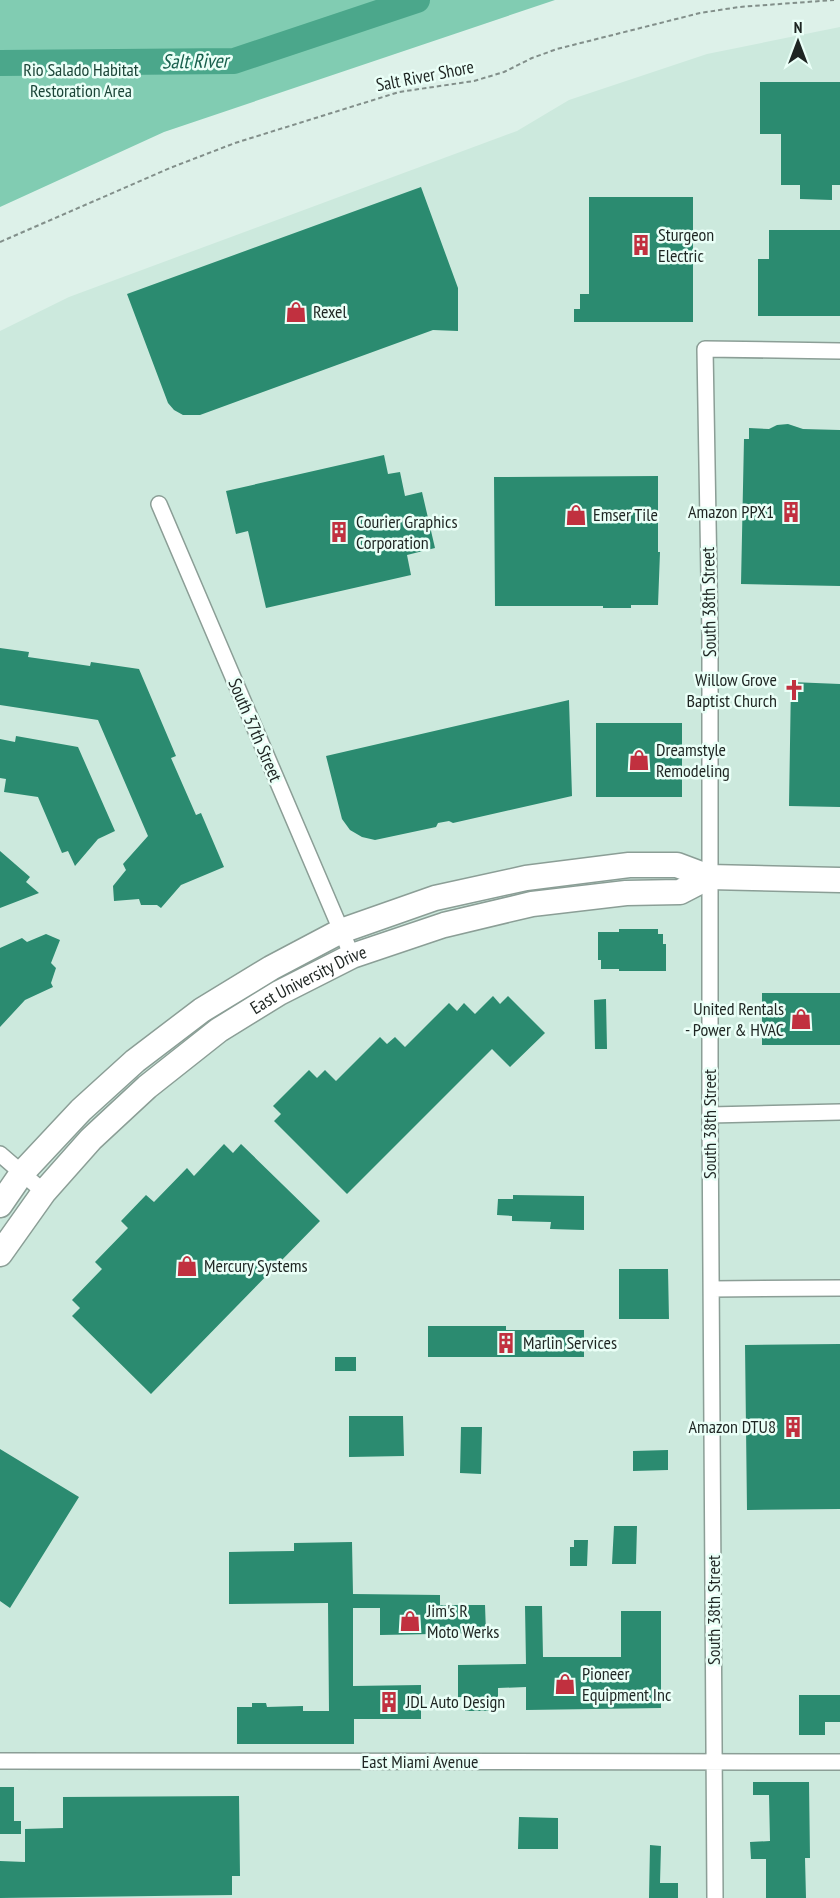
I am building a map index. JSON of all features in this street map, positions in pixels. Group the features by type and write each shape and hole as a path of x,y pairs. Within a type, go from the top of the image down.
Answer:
{"main road":[{"name":"East University Drive","path":"0,1205 22,1173 81,1110 135,1061 202,1010 271,968 341,931 435,898 526,878 629,865 677,865 709,877 840,880"},
{"name":"East University Drive","path":"0,1254 44,1192 91,1139 147,1087 219,1030 279,993 352,956 444,925 532,904 626,893 680,892 709,877"}],"street":[{"name":"South 38th Street","path":"715,1898 709,877 710,636 705,349 840,351"},
{"name":"South 37th Street","path":"159,504 352,956"},
{"path":"710,1115 840,1112"},
{"path":"0,1154 44,1192"},
{"path":"712,1289 840,1288"},
{"name":"East Miami Avenue","path":"0,1761 840,1762"}],"path":[{"name":"Salt River Shore","path":"0,242 170,168 236,143 399,92 474,81 504,72 556,49 700,13 739,7 834,0"}],"shaded area":[{"path":"840,27 840,1898 0,1898 0,331 69,297 517,131 569,100 707,54"}],"green space":[{"name":"Rio Salado Habitat Restoration Area","path":"0,0 555,0 164,132 0,207"}],"building":[{"path":"760,82 840,82 840,185 832,185 832,200 800,199 800,185 781,185 781,134 760,134"},
{"name":"Rexel","path":"421,187 458,288 458,331 433,330 200,415 183,415 174,410 168,403 127,294"},
{"name":"Sturgeon Electric","path":"589,197 693,197 693,322 574,322 574,309 580,309 580,294 589,294"},
{"path":"769,230 840,230 840,316 758,316 758,259 769,259"},
{"name":"Amazon PPX1","path":"788,424 803,429 840,430 840,586 741,584 744,439 749,439 749,428 769,429 777,425"},
{"name":"Courier Graphics Corporation","path":"384,455 388,474 400,472 405,496 422,492 435,548 407,555 411,575 266,608 248,531 236,534 226,491"},
{"name":"Emser Tile","path":"658,476 658,552 660,552 658,605 631,605 631,608 495,606 494,477"},
{"path":"0,648 29,652 28,657 90,666 91,662 139,669 176,756 171,758 196,815 201,813 224,867 181,885 161,908 157,905 141,905 139,899 114,901 113,886 126,870 123,864 148,836 98,720 0,705"},
{"path":"791,682 840,684 840,807 789,806"},
{"path":"569,700 572,796 453,823 449,821 438,823 436,827 375,840 362,837 350,830 342,819 326,756"},
{"name":"Dreamstyle Remodeling","path":"596,723 682,723 682,797 596,797"},
{"path":"16,736 78,747 115,831 98,839 75,866 68,851 62,853 38,797 4,792 6,779 0,778 0,739 15,742"},
{"path":"0,851 30,877 26,882 39,893 0,908"},
{"path":"619,929 658,929 658,934 663,934 663,944 666,944 666,971 601,969 601,960 598,960 598,932 619,932"},
{"path":"46,934 60,940 51,963 56,968 51,983 53,987 25,1000 0,1027 0,948 22,938 27,942"},
{"name":"United Rentals - Power & HVAC","path":"762,993 840,993 840,1045 762,1045"},
{"path":"493,996 500,1004 508,996 545,1033 510,1067 492,1049 347,1194 274,1121 281,1114 273,1106 309,1070 317,1078 325,1070 336,1081 380,1037 387,1044 395,1037 405,1047 449,1003 457,1011 464,1003 475,1014"},
{"path":"606,999 607,1049 595,1049 594,1000"},
{"name":"Mercury Systems","path":"224,1144 233,1153 241,1144 320,1221 151,1394 72,1316 80,1308 72,1300 102,1269 95,1262 128,1228 121,1221 146,1195 154,1202 187,1168 194,1176"},
{"path":"513,1195 584,1196 584,1230 550,1229 551,1222 512,1221 512,1216 497,1215 498,1199 513,1199"},
{"path":"619,1269 668,1269 669,1319 619,1319"},
{"name":"Marlin Services","path":"428,1326 506,1326 506,1330 584,1330 584,1357 428,1357"},
{"name":"Amazon DTU8","path":"840,1344 840,1509 747,1510 745,1345"},
{"path":"335,1357 356,1357 356,1371 335,1371"},
{"path":"349,1416 403,1416 404,1456 349,1457"},
{"path":"461,1427 482,1427 481,1474 460,1473"},
{"path":"0,1449 79,1497 10,1608 0,1601"},
{"path":"668,1450 668,1470 633,1471 633,1451"},
{"path":"614,1526 637,1526 636,1564 612,1564"},
{"path":"574,1540 588,1540 587,1566 570,1566 570,1547 574,1547"},
{"path":"352,1542 353,1594 440,1595 440,1605 485,1605 486,1633 380,1635 380,1608 353,1608 353,1686 421,1685 421,1719 354,1719 354,1744 237,1744 237,1707 252,1707 252,1703 266,1703 267,1707 303,1706 303,1711 329,1711 328,1603 229,1604 229,1552 294,1551 294,1543"},
{"path":"525,1606 542,1606 543,1657 621,1657 621,1611 661,1611 661,1708 526,1710 526,1687 498,1688 498,1711 465,1711 465,1697 458,1697 458,1665 526,1664"},
{"path":"799,1695 840,1695 840,1722 825,1722 825,1735 799,1735"},
{"path":"753,1782 809,1782 810,1858 805,1858 806,1898 766,1898 766,1859 751,1859 750,1842 770,1841 769,1795 753,1795"},
{"path":"0,1787 14,1787 14,1821 21,1821 21,1834 0,1834"},
{"path":"239,1796 240,1876 232,1876 232,1895 0,1898 0,1861 25,1862 25,1829 63,1828 63,1797"},
{"path":"519,1817 558,1818 558,1849 518,1849"},
{"path":"650,1845 661,1846 660,1883 678,1883 678,1898 649,1898"}],"waterway":[{"name":"Salt River","path":"0,63 234,61 417,0"}],"place":[{"name":"Sturgeon Electric","path":"641,245"},
{"name":"Rexel","path":"296,312"},
{"name":"Amazon PPX1","path":"791,512"},
{"name":"Emser Tile","path":"576,515"},
{"name":"Courier Graphics Corporation","path":"339,532"},
{"name":"Willow Grove Baptist Church","path":"794,690"},
{"name":"Dreamstyle Remodeling","path":"639,760"},
{"name":"United Rentals - Power & HVAC","path":"801,1019"},
{"name":"Mercury Systems","path":"187,1266"},
{"name":"Marlin Services","path":"506,1343"},
{"name":"Amazon DTU8","path":"793,1427"},
{"name":"Jim's R Moto Werks","path":"410,1621"},
{"name":"Pioneer Equipment Inc","path":"565,1684"},
{"name":"JDL Auto Design","path":"389,1702"}]}
